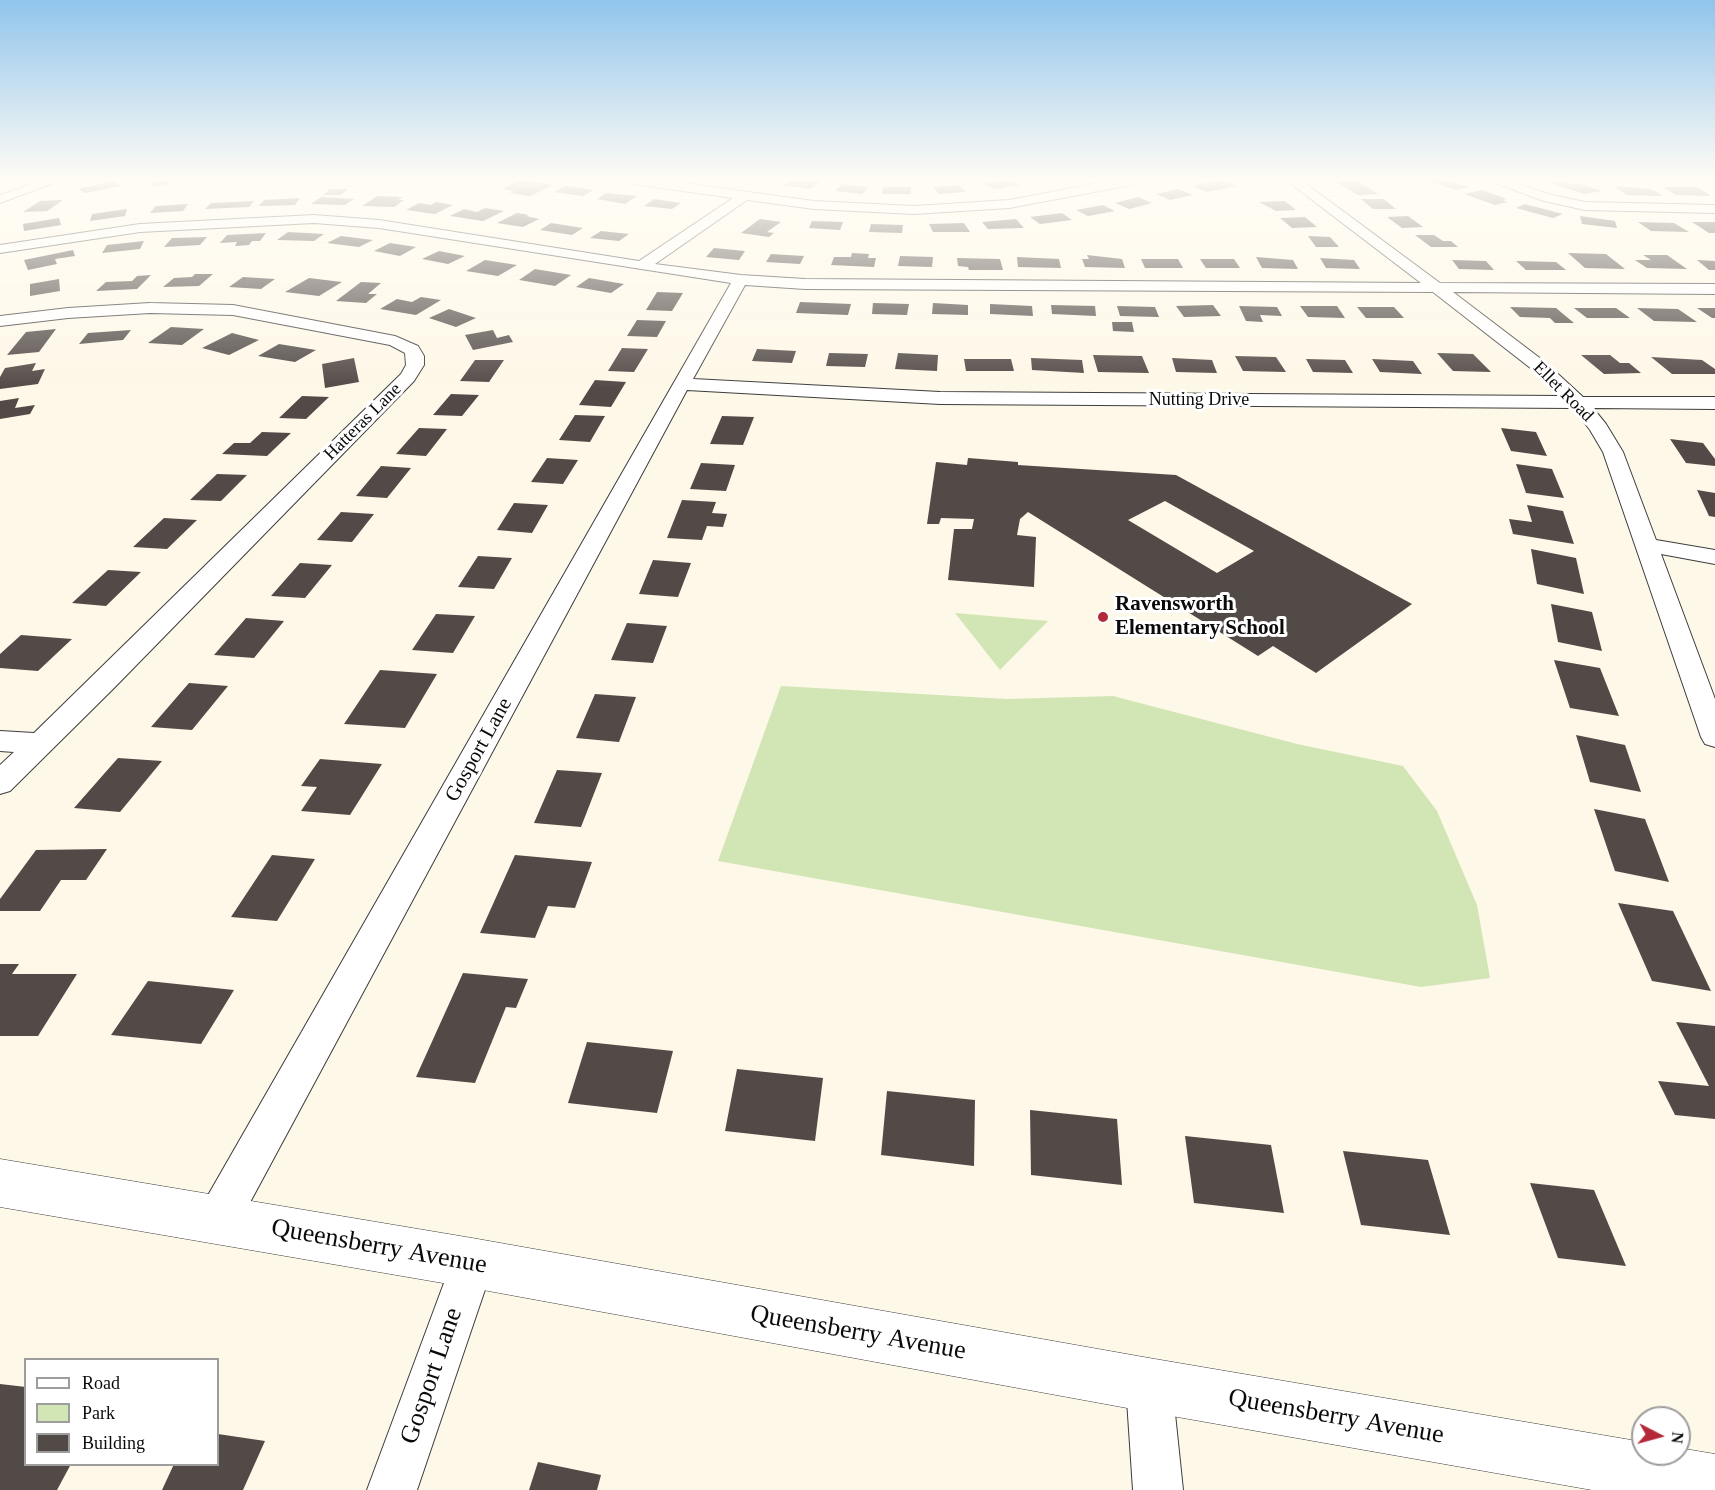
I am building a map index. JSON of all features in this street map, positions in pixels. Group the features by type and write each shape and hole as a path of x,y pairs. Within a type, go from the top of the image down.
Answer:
{"street":[{"path":"539,250 741,280 858,286 1715,289"},
{"path":"642,266 666,250"},
{"name":"Ellet Road","path":"1387,250 1539,366 1577,401 1613,452 1715,737"},
{"name":"Gosport Lane","path":"218,1219 683,384 728,299 741,280"},
{"name":"Hatteras Lane","path":"0,321 60,313 150,308 232,310 395,341 412,350 415,356 415,365 408,377 105,682 0,783"},
{"name":"Nutting Drive","path":"683,384 940,398 1715,402"},
{"path":"1648,545 1715,556"},
{"path":"0,741 38,744"},
{"name":"Queensberry Avenue","path":"0,1183 471,1263 1149,1385 1715,1483"},
{"name":"Gosport Lane","path":"392,1490 471,1263"},
{"path":"1149,1385 1158,1490"}],"green space":[{"path":"955,613 1048,621 1000,670"},
{"path":"781,686 1007,699 1113,696 1297,744 1403,766 1437,811 1477,905 1490,978 1421,987 718,861"}],"building":[{"path":"73,250 75,256 55,259 57,264 28,270 24,260"},
{"path":"104,250 135,250 102,253"},
{"path":"377,250 411,250 400,256 374,251"},
{"path":"713,250 745,251 739,260 706,257"},
{"path":"439,251 465,256 448,264 422,259"},
{"path":"852,253 869,254 868,258 876,258 874,267 831,265 834,257 851,257"},
{"path":"1568,253 1606,254 1625,269 1585,268"},
{"path":"771,254 804,256 800,264 766,262"},
{"path":"1087,255 1122,259 1125,268 1085,267 1082,259 1089,259"},
{"path":"1643,255 1667,255 1687,269 1647,268 1635,260 1651,260"},
{"path":"900,256 933,257 932,267 898,266"},
{"path":"1017,257 1059,259 1061,268 1018,267"},
{"path":"1256,257 1293,260 1298,269 1262,268"},
{"path":"957,258 1000,259 1003,270 969,270 968,267 958,266"},
{"path":"1320,258 1354,260 1360,269 1326,268"},
{"path":"1141,259 1178,259 1183,268 1145,268"},
{"path":"1200,259 1234,259 1240,268 1206,268"},
{"path":"485,260 517,265 498,276 466,271"},
{"path":"1452,260 1486,261 1494,270 1459,269"},
{"path":"1697,260 1715,261 1715,270 1709,270"},
{"path":"1516,261 1556,262 1566,270 1526,270"},
{"path":"535,269 571,275 555,286 519,280"},
{"path":"195,274 213,274 199,286 163,287 174,278 192,277"},
{"path":"151,275 137,289 96,291 106,282 132,281 137,276"},
{"path":"243,277 275,279 261,289 229,287"},
{"path":"309,278 342,282 319,296 285,292"},
{"path":"589,278 624,284 611,293 576,287"},
{"path":"59,279 60,291 30,296 30,284"},
{"path":"361,282 381,283 368,294 377,294 366,303 336,301"},
{"path":"657,292 683,293 672,311 646,310"},
{"path":"421,297 441,300 416,315 380,309 397,299 412,302"},
{"path":"800,302 851,304 848,315 796,313"},
{"path":"873,303 909,304 907,315 872,314"},
{"path":"933,303 968,305 968,315 932,314"},
{"path":"990,304 1032,306 1033,316 990,314"},
{"path":"1051,305 1095,306 1096,316 1052,314"},
{"path":"1213,305 1221,316 1184,317 1176,306"},
{"path":"1117,306 1155,307 1159,317 1120,316"},
{"path":"1239,306 1277,307 1282,316 1260,315 1263,322 1246,321"},
{"path":"1300,306 1337,306 1345,318 1308,317"},
{"path":"1357,307 1394,307 1404,318 1366,318"},
{"path":"1510,307 1556,308 1574,323 1555,323 1550,318 1520,317"},
{"path":"1574,308 1616,308 1630,318 1587,318"},
{"path":"1637,308 1678,309 1697,322 1654,321"},
{"path":"1697,308 1715,308 1715,318 1712,318"},
{"path":"449,309 476,318 456,327 429,318"},
{"path":"637,320 666,321 657,337 627,336"},
{"path":"1112,322 1132,322 1134,332 1113,331"},
{"path":"171,327 204,329 182,345 148,343"},
{"path":"56,329 39,352 7,355 26,332"},
{"path":"131,330 123,340 79,344 88,333"},
{"path":"493,330 497,338 509,335 513,342 473,350 465,335"},
{"path":"232,333 259,340 229,355 202,348"},
{"path":"279,344 316,350 295,362 258,356"},
{"path":"622,348 648,349 634,372 608,371"},
{"path":"757,349 796,351 792,363 752,361"},
{"path":"829,353 868,354 865,367 826,366"},
{"path":"898,353 938,355 937,371 895,369"},
{"path":"1437,353 1473,354 1491,372 1453,371"},
{"path":"1093,355 1142,356 1149,373 1098,372"},
{"path":"1581,355 1610,355 1620,363 1629,363 1641,373 1604,374"},
{"path":"1235,356 1276,357 1286,372 1243,371"},
{"path":"1651,357 1702,360 1715,369 1715,374 1672,374"},
{"path":"354,358 359,382 325,388 322,364"},
{"path":"1031,358 1082,360 1084,373 1032,370"},
{"path":"1172,358 1212,360 1217,373 1176,372"},
{"path":"964,359 1011,359 1014,371 966,371"},
{"path":"1306,359 1345,360 1353,373 1313,372"},
{"path":"1372,359 1413,361 1422,374 1380,372"},
{"path":"475,360 504,360 489,382 460,381"},
{"path":"36,363 32,371 45,369 38,384 0,389 0,377 5,368"},
{"path":"595,380 626,382 611,407 579,405"},
{"path":"451,394 479,395 462,416 433,415"},
{"path":"302,396 329,397 306,419 279,418"},
{"path":"19,398 15,408 35,405 30,414 0,419 0,401"},
{"path":"575,415 605,416 590,442 559,440"},
{"path":"722,416 754,417 743,445 710,444"},
{"path":"419,428 447,429 426,456 396,454"},
{"path":"1501,428 1536,432 1547,456 1511,451"},
{"path":"262,432 291,433 267,456 222,454 234,443 250,443"},
{"path":"1670,439 1703,443 1715,459 1715,466 1686,463"},
{"path":"547,458 578,460 563,484 531,482"},
{"path":"968,458 1018,462 1018,465 1176,475 1412,604 1316,673 1273,646 1258,656 1028,512 1020,519 1017,535 1036,537 1034,587 948,580 954,529 972,529 974,519 941,518 939,524 927,524 936,462 967,465","holes":["1165,501 1254,551 1217,573 1128,520"]},
{"path":"701,463 735,465 726,491 690,489"},
{"path":"1516,464 1552,469 1564,498 1526,493"},
{"path":"381,466 411,468 387,498 356,496"},
{"path":"217,474 247,475 221,501 190,500"},
{"path":"1697,490 1715,493 1715,517 1709,516"},
{"path":"682,500 716,502 712,513 727,514 723,527 707,526 702,540 667,538"},
{"path":"514,503 548,505 532,533 497,530"},
{"path":"1527,505 1563,511 1574,544 1513,534 1509,519 1532,522"},
{"path":"341,512 374,514 352,542 317,540"},
{"path":"164,518 197,520 167,549 133,547"},
{"path":"1531,549 1576,558 1584,594 1537,584"},
{"path":"478,556 512,558 494,589 458,587"},
{"path":"653,560 691,563 678,597 639,594"},
{"path":"300,563 332,565 305,598 271,596"},
{"path":"108,570 141,572 106,606 72,603"},
{"path":"1551,604 1592,612 1602,651 1558,642"},
{"path":"436,614 475,616 453,653 412,650"},
{"path":"246,618 284,621 254,658 214,655"},
{"path":"627,623 667,626 653,663 611,660"},
{"path":"21,635 72,639 38,671 0,668 0,654"},
{"path":"1554,660 1600,668 1619,716 1570,708"},
{"path":"380,670 437,674 405,728 344,724"},
{"path":"189,683 228,686 192,730 151,727"},
{"path":"595,694 636,697 619,742 576,738"},
{"path":"1576,735 1625,745 1641,792 1590,782"},
{"path":"118,758 162,761 120,812 74,808"},
{"path":"320,759 382,764 350,815 301,811 317,787 301,786"},
{"path":"557,770 602,773 581,827 534,823"},
{"path":"1594,809 1645,819 1669,882 1615,871"},
{"path":"107,849 86,880 61,880 40,911 0,911 0,899 36,850"},
{"path":"272,855 315,859 277,921 231,917"},
{"path":"515,855 592,862 575,908 548,906 535,938 480,933"},
{"path":"1618,903 1673,911 1711,991 1652,981"},
{"path":"0,964 19,964 12,974 77,974 38,1036 0,1036"},
{"path":"463,973 528,979 516,1008 506,1007 475,1083 416,1077"},
{"path":"148,981 234,990 201,1044 111,1035"},
{"path":"1676,1022 1715,1026 1715,1119 1675,1115 1658,1081 1709,1086"},
{"path":"587,1042 673,1051 657,1113 568,1103"},
{"path":"737,1069 823,1078 815,1141 725,1131"},
{"path":"887,1091 975,1100 974,1166 881,1155"},
{"path":"1030,1110 1117,1119 1122,1185 1031,1175"},
{"path":"1185,1136 1271,1145 1284,1213 1194,1203"},
{"path":"1343,1151 1428,1160 1450,1235 1361,1225"},
{"path":"1530,1183 1594,1190 1626,1266 1558,1258"},
{"path":"0,1384 24,1387 24,1466 70,1466 57,1490 0,1490"},
{"path":"219,1434 265,1441 243,1490 162,1490 173,1466 219,1466"},
{"path":"538,1462 601,1475 597,1490 529,1490"}],"place":[{"name":"Ravensworth Elementary School","path":"1103,617"}]}
